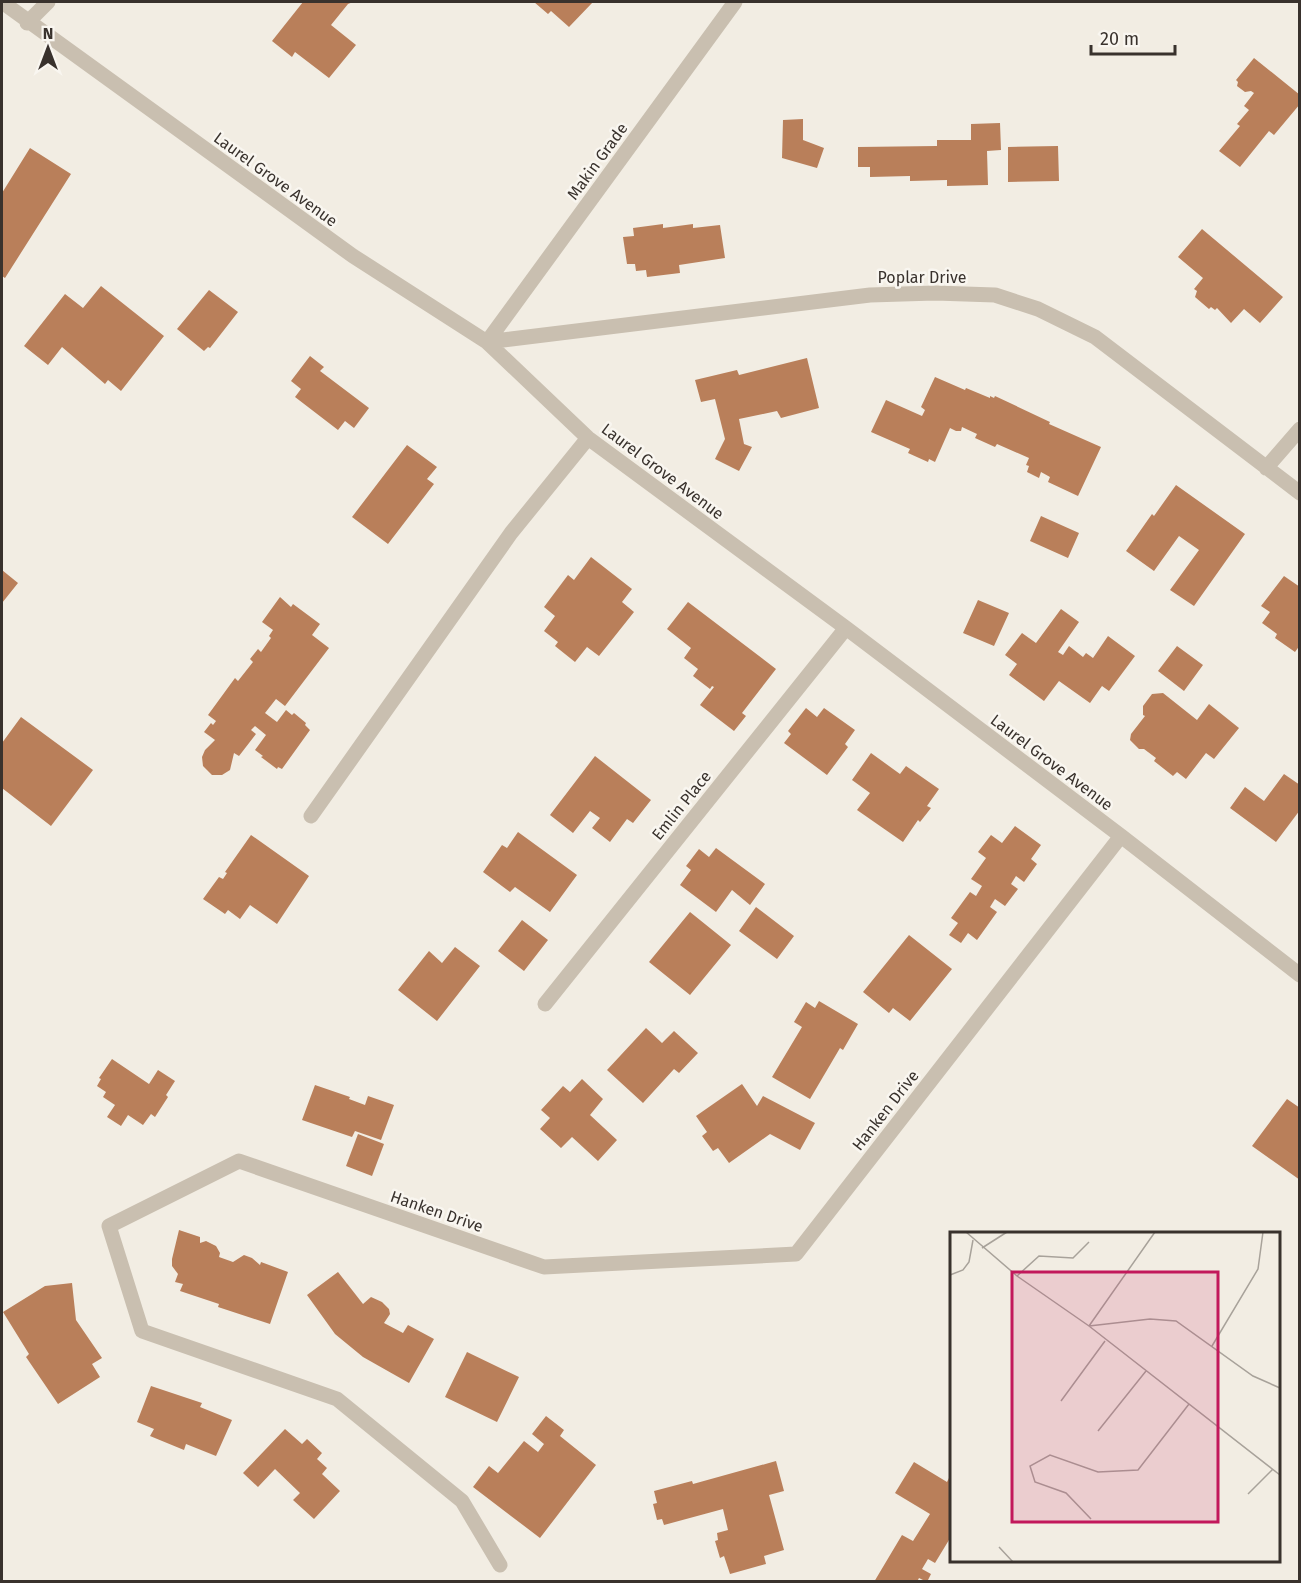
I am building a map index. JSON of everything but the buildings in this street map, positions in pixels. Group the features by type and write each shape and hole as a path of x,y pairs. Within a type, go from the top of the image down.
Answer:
{"street":[{"name":"Laurel Grove Avenue","path":"2,2 27,23 353,256 487,342 588,438 846,628 1121,836 1299,975"},
{"path":"27,23 48,2"},
{"name":"Makin Grade","path":"487,342 735,2"},
{"name":"Poplar Drive","path":"487,342 870,295 934,293 995,295 1038,309 1095,337 1299,493"},
{"path":"1266,468 1299,429"},
{"path":"310,816 511,533 588,438"},
{"name":"Emlin Place","path":"545,1004 846,628"},
{"name":"Hanken Drive","path":"500,1564 462,1501 337,1399 142,1331 109,1226 239,1161 544,1267 796,1254 1121,836"}]}
